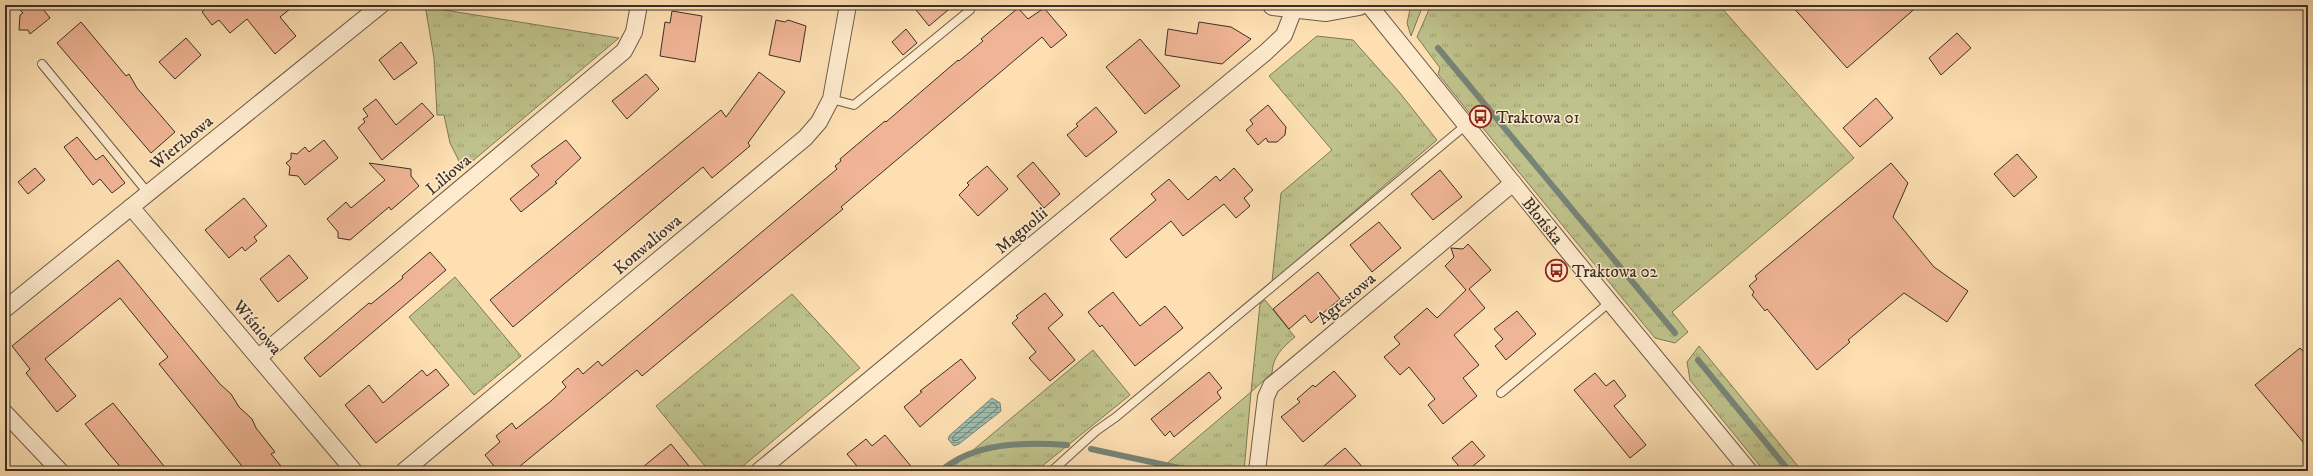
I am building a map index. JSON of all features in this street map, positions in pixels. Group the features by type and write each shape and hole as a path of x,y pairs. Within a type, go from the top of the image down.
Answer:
{"street":[{"name":"Wierzbowa","path":"5,309 381,5"},
{"name":"Liliowa","path":"259,357 624,51 634,32 639,5"},
{"name":"Konwaliowa","path":"404,471 805,138 819,122 831,99 848,5"},
{"path":"1273,5 1294,9 1326,11 1359,5"},
{"name":"Błońska","path":"1369,5 1749,471"},
{"name":"Magnolii","path":"759,471 1266,52 1284,35 1294,9"},
{"name":"Agrestowa","path":"1257,471 1266,397 1271,386 1513,182"},
{"name":"Wiśniowa","path":"131,207 354,471"},
{"path":"5,413 60,471"}],"lane":[{"path":"831,99 854,106 970,10"},
{"path":"42,64 148,193"},
{"path":"1052,471 1096,431 1122,412 1466,125"},
{"path":"1500,393 1610,302"}],"green space":[{"path":"425,5 438,9 619,38 463,169 450,143 444,115 437,115 434,58"},
{"path":"1411,5 1423,5 1411,36 1407,23"},
{"path":"1431,5 1719,5 1854,158 1672,312 1688,332 1675,343 1655,338 1482,127 1488,122 1477,109 1471,115 1438,74 1440,68 1417,37"},
{"path":"1317,36 1353,40 1400,93 1437,140 1272,282 1281,193 1332,150 1269,76"},
{"path":"455,277 521,356 474,395 409,317"},
{"path":"792,294 860,368 737,471 709,471 656,406"},
{"path":"1265,300 1295,337 1276,357 1272,373 1251,392 1260,304"},
{"path":"1699,346 1802,471 1764,471 1690,380 1687,362"},
{"path":"1093,350 1130,395 1036,471 948,471"},
{"path":"1251,392 1244,471 1158,471"}],"water":[{"path":"992,398 1000,403 1001,411 959,444 954,446 948,439 950,435"}],"building":[{"path":"16,5 40,5 50,18 30,34 28,30 19,30 20,15 23,13"},
{"path":"208,5 295,5 280,17 296,36 275,54 247,19 230,33 219,20 212,25 202,12 209,6"},
{"path":"912,5 954,5 929,26"},
{"path":"1791,5 1919,5 1847,68"},
{"path":"1018,8 1028,19 1044,8 1067,35 1051,48 1042,37 841,207 843,209 642,376 637,370 514,471 498,471 485,455 500,442 496,436 512,423 516,429 551,401 566,387 562,382 578,368 583,374 598,361 602,366 837,169 835,166 841,161 840,159 885,121 886,122 958,60 959,61 983,41 981,39"},
{"path":"672,11 702,16 695,62 660,56 665,22 670,23"},
{"path":"776,20 785,22 788,20 806,26 800,62 769,55"},
{"path":"81,22 126,76 129,74 137,88 175,132 151,153 57,43"},
{"path":"1199,22 1231,27 1251,39 1222,64 1165,55 1168,29 1197,34"},
{"path":"906,29 917,43 903,55 892,42"},
{"path":"1957,33 1971,48 1941,75 1929,58"},
{"path":"186,38 201,55 175,79 159,62"},
{"path":"1140,39 1180,86 1145,114 1106,67"},
{"path":"401,42 417,63 394,80 379,60"},
{"path":"759,72 785,92 748,143 750,146 712,178 703,167 513,327 490,300 721,110 726,117"},
{"path":"646,74 659,89 627,119 612,101"},
{"path":"1876,98 1893,118 1860,147 1843,128"},
{"path":"376,99 396,125 422,103 434,116 382,160 358,128 365,122 363,119 368,116 363,109"},
{"path":"1268,105 1286,127 1285,135 1277,142 1268,142 1266,138 1258,145 1246,130 1253,124 1250,120"},
{"path":"1096,107 1117,132 1086,157 1067,135 1078,126 1076,124"},
{"path":"77,137 96,160 103,155 125,183 112,193 100,179 93,185 64,147"},
{"path":"324,140 338,158 305,185 298,176 289,175 290,167 286,163 291,159 291,153 297,154 305,147 309,152"},
{"path":"566,140 581,158 555,182 557,183 521,212 510,199 539,175 531,166"},
{"path":"2017,154 2037,177 2014,197 1994,174"},
{"path":"1033,162 1060,194 1044,208 1017,176"},
{"path":"369,163 411,169 411,176 419,186 391,210 389,207 350,240 338,238 338,232 327,219 346,202 351,208 385,180"},
{"path":"1891,163 1908,183 1893,217 1934,267 1968,291 1947,322 1904,293 1848,340 1850,342 1817,370 1767,309 1765,311 1752,295 1754,292 1749,286 1757,279 1755,276"},
{"path":"987,166 1008,189 978,216 959,195 969,185 967,183"},
{"path":"35,168 45,180 28,194 18,182"},
{"path":"1234,168 1253,190 1244,198 1250,206 1236,218 1224,204 1183,236 1171,221 1126,258 1110,239 1156,200 1151,194 1169,179 1188,200 1216,176 1220,181"},
{"path":"1440,170 1462,197 1433,220 1411,194"},
{"path":"244,198 267,226 254,237 257,241 245,251 242,247 229,258 205,230"},
{"path":"1379,222 1401,248 1372,272 1350,245"},
{"path":"1468,244 1491,270 1469,289 1485,308 1454,335 1479,365 1463,378 1477,396 1443,424 1428,405 1435,399 1409,367 1400,375 1384,357 1400,344 1394,337 1427,308 1437,318 1466,290 1445,266 1454,257 1451,248 1463,249"},
{"path":"430,252 446,270 320,377 304,358 369,303 371,304 403,278 402,276"},
{"path":"289,255 308,278 278,302 260,279"},
{"path":"118,260 220,384 231,394 239,407 252,419 256,428 275,452 271,454 285,471 246,471 159,364 168,357 120,298 45,359 76,396 57,412 26,373 30,369 12,346"},
{"path":"1318,272 1340,299 1311,323 1305,315 1289,329 1273,309"},
{"path":"1113,292 1140,326 1165,306 1183,328 1135,366 1102,325 1100,327 1088,312"},
{"path":"1045,293 1063,315 1048,328 1075,360 1050,381 1029,358 1036,352 1012,323 1018,318 1016,316"},
{"path":"1517,311 1536,334 1506,360 1495,346 1503,339 1494,329"},
{"path":"2300,348 2308,357 2308,448 2255,385"},
{"path":"961,359 976,378 920,427 904,407 922,392 920,391"},
{"path":"436,369 449,385 376,443 345,405 369,385 383,403 422,370 427,376"},
{"path":"1334,371 1356,396 1303,442 1281,417 1300,402 1297,399 1313,385 1315,387"},
{"path":"1209,372 1222,388 1217,392 1221,398 1174,437 1170,431 1165,436 1151,419"},
{"path":"1595,373 1606,386 1614,380 1626,396 1614,406 1646,445 1630,458 1574,390"},
{"path":"113,403 168,471 124,471 85,424"},
{"path":"885,435 915,471 861,471 847,454 866,439 872,446"},
{"path":"1472,441 1485,456 1467,471 1463,471 1452,458"},
{"path":"671,444 693,471 638,471"},
{"path":"1345,448 1366,471 1318,471"}],"waterway":[{"path":"1438,48 1675,333"},
{"path":"1698,360 1789,471"},
{"path":"941,471 954,461 984,449 1017,444 1067,445"},
{"path":"1091,449 1193,471"}],"place":[{"name":"Traktowa 01","path":"1481,117"},
{"name":"Traktowa 02","path":"1557,271"}]}
